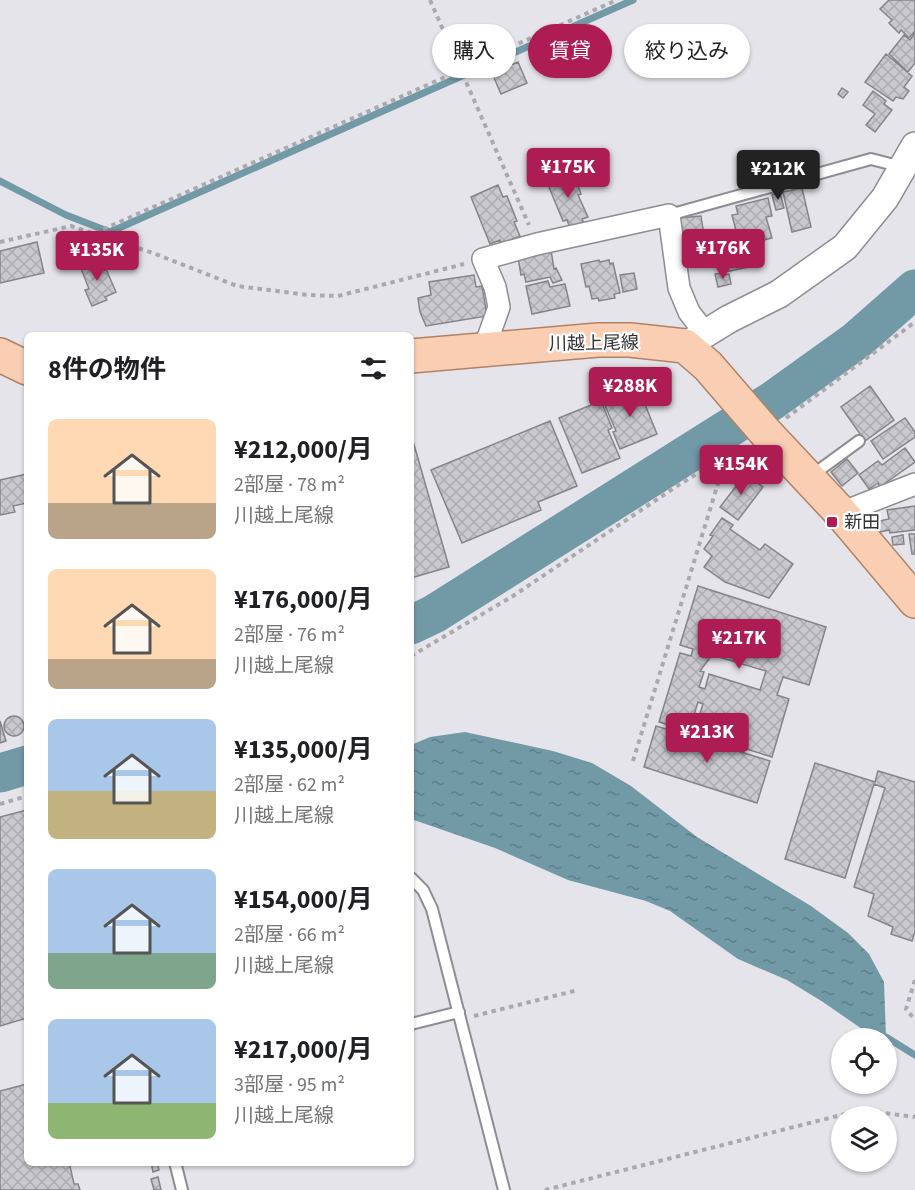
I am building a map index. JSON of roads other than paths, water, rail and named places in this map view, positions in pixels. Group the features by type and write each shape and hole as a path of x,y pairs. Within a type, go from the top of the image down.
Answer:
{"main road":[{"name":"川越上尾線","path":"414,356 630,340 695,340"},
{"path":"695,340 703,361 841,513 915,601"},
{"path":"0,356 24,367"}],"street":[{"path":"484,349 499,307 495,287 483,259 537,244 669,215 679,288 689,312 695,340 779,294 845,247 885,198 909,157"},
{"path":"841,513 915,484"}],"lane":[{"path":"669,215 871,159 909,157"},
{"path":"808,478 859,441"},
{"path":"414,881 423,890 432,909 504,1190"},
{"path":"414,1024 460,1016"},
{"path":"176,1166 182,1190"}],"water":[{"path":"465,732 553,751 592,763 631,786 697,837 811,906 848,933 869,954 884,982 886,1028 861,1028 787,980 738,959 670,911 646,901 568,880 495,848 414,820 414,744 430,737"}],"waterway":[{"path":"0,181 66,215 110,232 633,0"},
{"path":"414,624 434,614 772,401 857,340 915,289"},
{"path":"0,773 24,766"},
{"path":"897,1044 915,1055"}],"place":[{"name":"新田","path":"832,522"}]}
